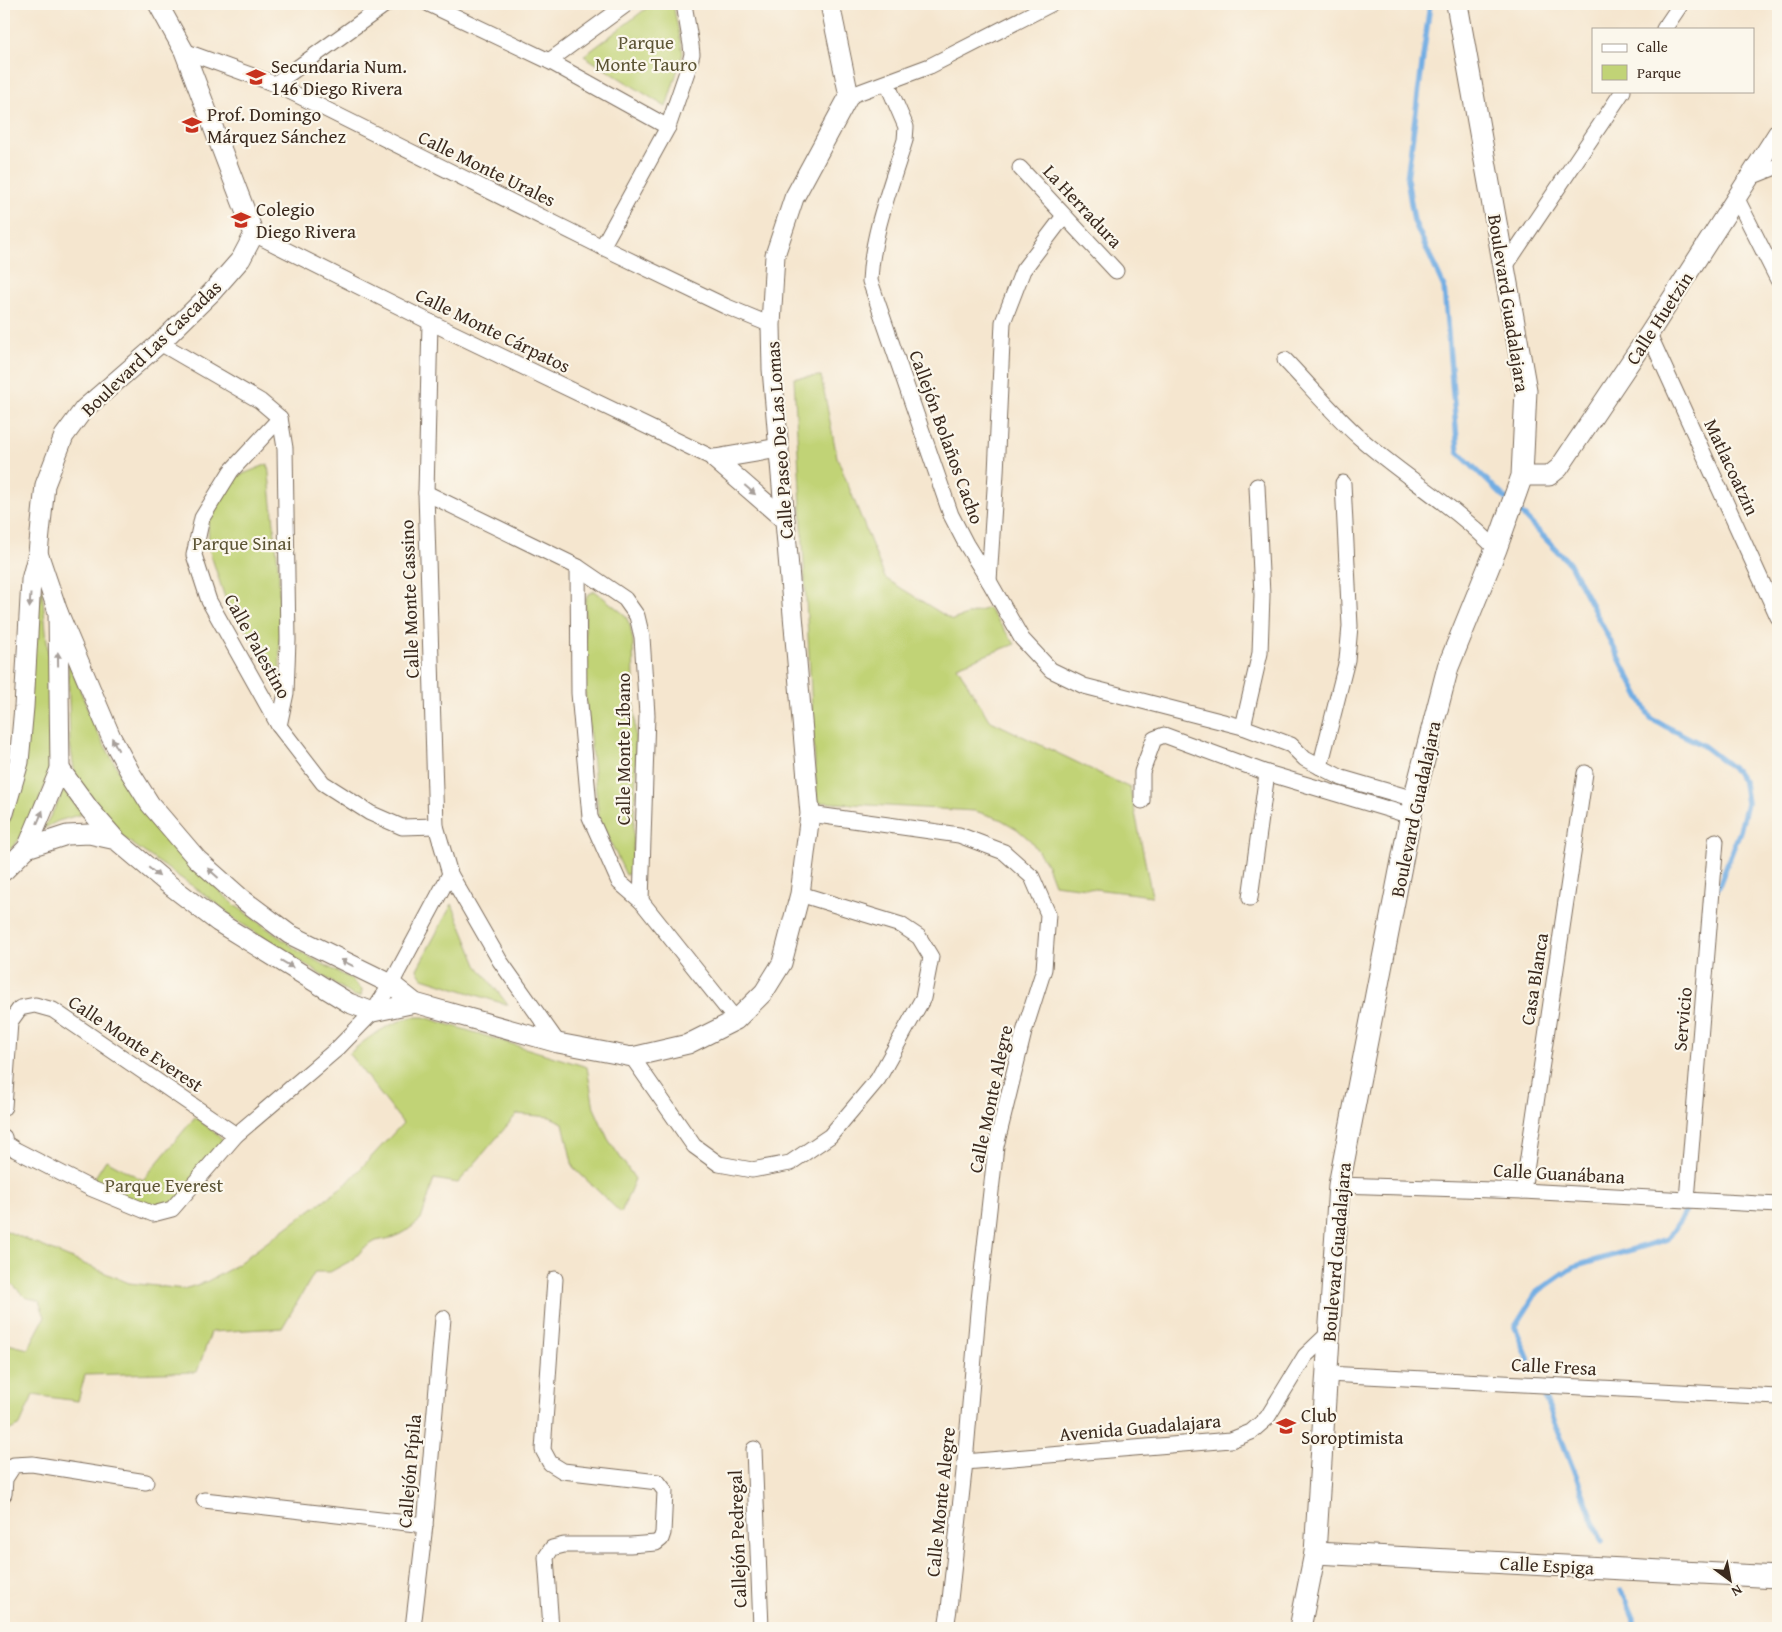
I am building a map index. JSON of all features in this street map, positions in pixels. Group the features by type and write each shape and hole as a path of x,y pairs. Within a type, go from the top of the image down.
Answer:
{"main road":[{"name":"Boulevard Guadalajara","path":"1300,1628 1315,1554 1338,1185 1413,807 1448,667 1496,549 1519,484 1526,390 1457,4"},
{"name":"Calle Espiga","path":"1315,1554 1778,1577"}],"street":[{"path":"158,4 184,51 254,234"},
{"path":"275,84 386,4"},
{"path":"430,4 549,61 668,127"},
{"path":"549,61 626,4"},
{"path":"602,247 668,127 692,54 684,4"},
{"path":"830,4 849,96 930,66 1051,4"},
{"path":"1665,28 1681,4"},
{"name":"Calle Monte Urales","path":"184,51 275,84 602,247 725,306 771,324"},
{"name":"Callejón Bolaños Cacho","path":"887,83 906,127 906,140 876,238 870,281 951,516 1022,639 1051,670 1084,686 1243,727 1291,745 1305,759 1320,767 1413,807"},
{"path":"1504,268 1622,92"},
{"name":"Calle Paseo De Las Lomas","path":"632,1057 688,1044 736,1020 764,992 782,963 800,894 810,814 772,369 771,324 775,254 794,198 849,96"},
{"name":"Calle Huetzin","path":"1519,484 1549,476 1559,468 1649,334 1778,133"},
{"path":"1748,178 1778,166"},
{"name":"La Herradura","path":"1020,168 1116,271"},
{"path":"1736,197 1778,280"},
{"path":"989,581 1003,322 1023,270 1064,216"},
{"name":"Calle Monte Cárpatos","path":"254,234 430,322 715,459"},
{"name":"Boulevard Las Cascadas","path":"4,813 19,762 31,580 38,553 45,485 64,436 84,409 160,343 212,292 241,259 254,234"},
{"name":"Calle Monte Cassino","path":"430,322 426,493 436,826 450,874 500,960 558,1043"},
{"name":"Matlacoatzin","path":"1649,334 1778,618"},
{"path":"160,343 260,401 280,418 285,448 288,640 286,693 279,726"},
{"path":"1286,360 1358,437 1451,507 1480,532 1496,549"},
{"name":"Calle Palestino","path":"280,418 230,471 202,518 194,554 209,601 279,726 323,783 370,813 402,827 436,826"},
{"path":"715,459 779,448"},
{"path":"715,459 785,520"},
{"path":"1320,767 1347,660 1350,626 1343,483"},
{"path":"1243,727 1260,653 1262,595 1258,486"},
{"name":"Calle Monte Líbano","path":"426,493 578,567 625,599 637,616 642,637 647,715 641,901"},
{"name":"Boulevard Las Cascadas","path":"4,871 28,848 60,769 58,612 38,553"},
{"name":"Calle Monte Líbano","path":"578,567 579,693 590,817 619,882 641,901 736,1020"},
{"path":"58,612 111,737 150,804 198,859 242,899 289,934 391,984 415,1003 558,1043 632,1057 694,1146 719,1164 752,1170 790,1163 830,1136 878,1079 923,998 931,956 919,937 901,925 800,894"},
{"path":"1142,801 1142,772 1154,739 1164,735 1268,773 1413,807"},
{"path":"60,769 90,810 116,840 167,883 218,922 350,1003 373,1012 415,1003"},
{"path":"1250,898 1268,773"},
{"name":"Casa Blanca","path":"1523,1191 1586,773"},
{"name":"Calle Monte Alegre","path":"810,814 959,836 1004,852 1032,877 1048,914 1044,969 1024,1032 996,1146 979,1300 950,1609 946,1628"},
{"path":"28,848 67,835 89,834 116,840"},
{"name":"Servicio","path":"1687,1200 1716,841"},
{"path":"4,1137 5,1143 16,1150 90,1188 153,1214 172,1209 236,1135 338,1048 373,1012 391,984 450,874"},
{"name":"Calle Monte Everest","path":"4,1107 10,1022 20,1008 35,1004 54,1010 236,1135"},
{"name":"Calle Guanábana","path":"1338,1185 1523,1191 1778,1205"},
{"path":"552,1628 546,1557 552,1548 564,1544 630,1545 656,1543 661,1540 663,1533 665,1491 658,1482 563,1471 550,1463 543,1450 555,1279"},
{"name":"Callejón Pípila","path":"413,1628 425,1525 443,1318"},
{"name":"Avenida Guadalajara","path":"965,1462 1231,1440 1250,1432 1267,1418 1305,1356 1329,1333"},
{"name":"Calle Fresa","path":"1327,1374 1778,1397"},
{"name":"Callejón Pedregal","path":"754,1448 761,1628"},
{"path":"4,1494 6,1479 14,1465 32,1464 146,1482"},
{"path":"204,1500 425,1525"}],"green space":[{"name":"Parque Monte Tauro","path":"652,4 673,4 683,53 666,107 584,56"},
{"path":"821,376 837,457 885,578 952,620 988,608 1015,644 957,666 989,720 1130,788 1152,896 1054,884 1046,863 1031,841 1017,829 1000,819 975,811 817,802 794,378"},
{"name":"Parque Sinai","path":"268,464 279,575 280,679 225,598 209,549 208,520 233,478"},
{"path":"42,589 53,703 53,765 28,829 4,857 4,831 11,817 34,632"},
{"path":"595,591 625,615 630,625 633,641 636,774 632,872 626,875 599,818 585,693 585,601 588,594"},
{"path":"68,659 95,728 153,827 236,906 300,952 351,979 362,990 361,996 354,996 236,920 215,902 124,838 75,775 70,743"},
{"path":"63,788 82,814 58,821 43,829 59,801"},
{"path":"452,904 477,965 508,1005 423,978 419,974 417,969"},
{"path":"412,1017 424,1017 587,1067 594,1108 608,1139 635,1179 621,1213 573,1167 563,1123 550,1117 517,1114 458,1183 434,1179 421,1220 405,1232 391,1238 376,1241 364,1248 354,1259 330,1272 315,1272 282,1328 211,1332 197,1372 85,1375 78,1401 33,1395 20,1425 4,1433 4,1343 28,1349 45,1317 39,1301 25,1297 4,1276 4,1230 129,1283 184,1289 206,1282 232,1268 347,1183 403,1123 349,1054 378,1032"},
{"name":"Parque Everest","path":"195,1117 225,1141 172,1206 143,1208 90,1185 106,1160 143,1180"}],"waterway":[{"path":"1430,4 1407,179 1414,221 1444,287 1458,452 1508,501"},
{"path":"1515,507 1570,564 1651,719 1701,744 1735,770 1744,783 1747,803 1740,831 1718,888"},
{"path":"1533,1370 1515,1327 1537,1292 1573,1267 1668,1239 1686,1211"},
{"path":"1544,1395 1602,1542"},
{"path":"1621,1590 1637,1628"}],"place":[{"name":"Secundaria Num. 146 Diego Rivera","path":"256,77"},
{"name":"Prof. Domingo Márquez Sánchez","path":"192,125"},
{"name":"Colegio Diego Rivera","path":"241,220"},
{"name":"Club Soroptimista","path":"1286,1426"}]}
